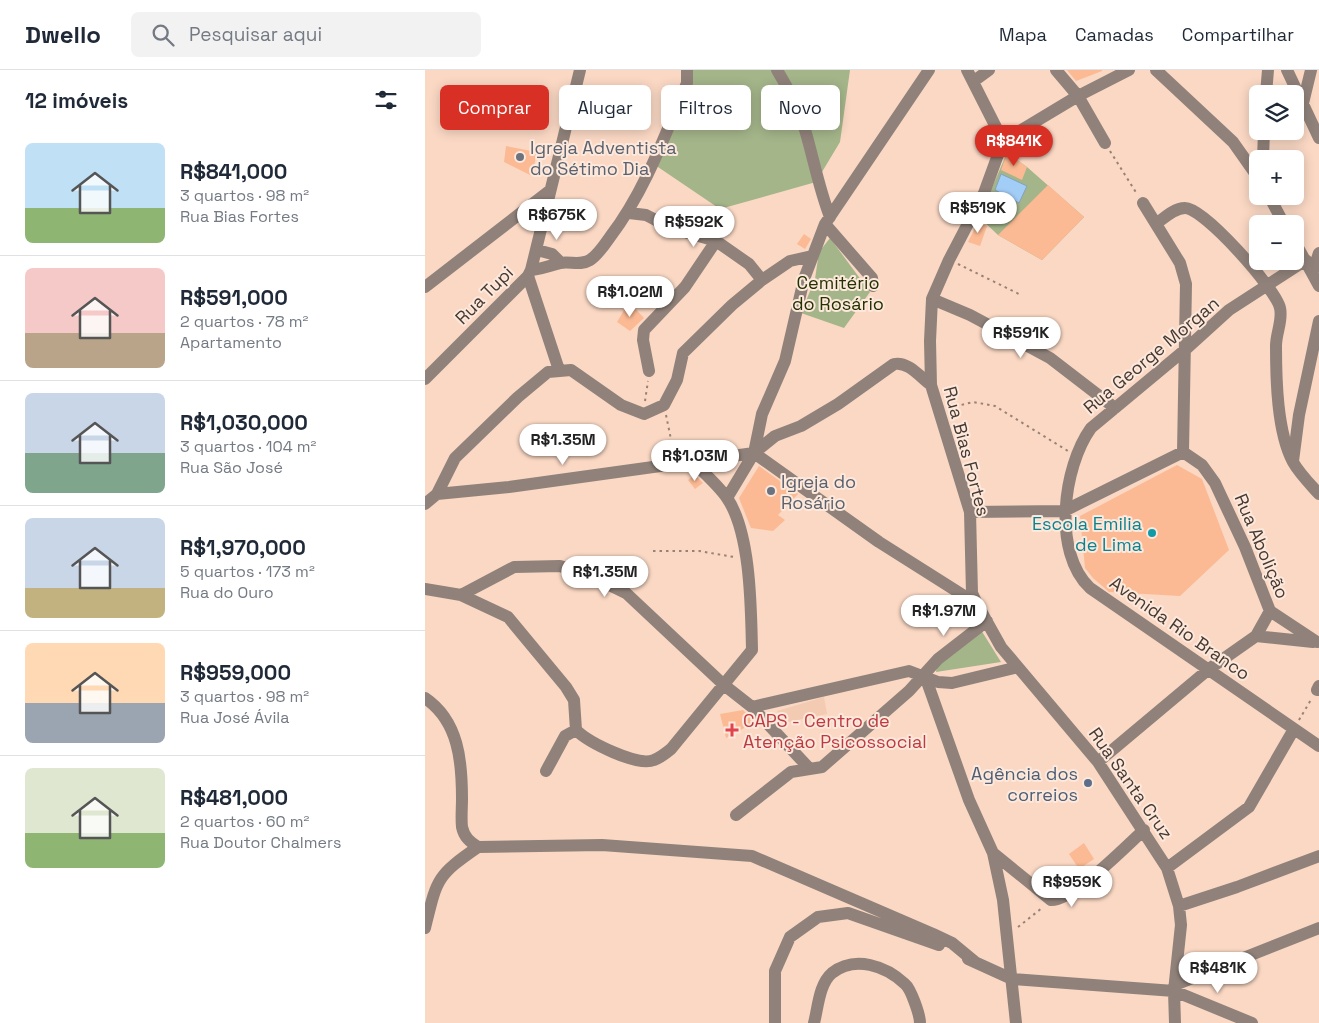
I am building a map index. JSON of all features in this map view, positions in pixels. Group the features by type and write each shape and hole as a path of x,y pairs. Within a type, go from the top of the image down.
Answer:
{"street":[{"name":"Rua Tupi","path":"425,379 529,273 537,250 548,192 580,70"},
{"path":"559,370 529,273 561,263 575,265 590,260 629,213 687,83 687,70"},
{"path":"777,70 791,94 803,122 828,221 872,278 873,286"},
{"path":"727,498 753,453 762,414 785,361 795,316 812,256 828,221 929,70"},
{"path":"967,70 979,75 1003,141 1078,96 1129,70"},
{"path":"1057,70 1078,96 1105,143"},
{"path":"1156,70 1233,142 1249,165"},
{"path":"1267,85 1268,70"},
{"path":"1287,70 1294,85"},
{"path":"1304,99 1311,70"},
{"path":"1304,105 1319,138"},
{"name":"Rua Bias Fortes","path":"987,622 972,593 970,512 931,385 929,341 932,299 949,260 984,193 1003,141"},
{"path":"425,287 548,192"},
{"path":"970,512 1064,510 1183,452 1186,284 1180,263 1143,203"},
{"path":"1155,224 1175,211 1186,208 1196,211 1228,241 1267,284 1281,309 1276,366 1284,438 1293,462 1319,494"},
{"path":"629,213 646,214 671,228 716,241 749,264 762,280"},
{"path":"649,371 643,340 645,330 685,287 716,241"},
{"path":"537,250 552,254 561,263"},
{"path":"1309,265 1319,253"},
{"path":"425,504 437,494 455,458 518,397 548,372 571,370 589,380 621,405 644,414 664,405 677,380 683,353 731,305 762,280 790,261 812,256"},
{"path":"1304,257 1319,286"},
{"name":"Rua George Morgan","path":"1064,510 1076,456 1082,441 1091,428 1186,349 1229,310 1267,284 1309,265"},
{"path":"932,299 970,315 1050,358 1115,408"},
{"path":"1293,462 1303,391 1319,321"},
{"path":"437,494 509,487 753,453 775,436 801,426 845,399 894,364 900,362 931,385"},
{"name":"Rua Abolição","path":"1183,452 1202,465 1215,483 1245,547 1270,611 1318,642"},
{"path":"753,453 879,542 977,604"},
{"path":"425,589 461,595 509,617 566,686 574,700 576,730 584,739 617,753 642,760 654,760 671,749 752,650 751,610 746,558 737,518 727,498 693,462"},
{"name":"Avenida Rio Branco","path":"1064,510 1071,553 1080,578 1091,588 1319,746"},
{"path":"461,595 515,567 560,566 593,577 625,593 723,685 752,706 809,768"},
{"path":"1098,762 1209,669 1256,636 1270,611"},
{"path":"736,815 791,772 822,767 925,676 938,659 987,622"},
{"name":"Rua Santa Cruz","path":"987,622 1001,647 1098,762 1167,868 1179,906 1181,925 1175,988 1175,1023"},
{"path":"1256,636 1318,642"},
{"path":"752,706 909,671 938,682 952,683 1018,667"},
{"path":"925,676 969,800 993,853 1003,900 1016,1023"},
{"path":"425,698 436,705 453,733 462,762 462,827 467,840 478,847"},
{"path":"1167,868 1249,807 1294,729"},
{"path":"546,771 565,736 576,730"},
{"path":"993,853 1051,900 1059,900 1088,881 1144,830"},
{"path":"425,928 437,883 450,866 478,847 602,845 752,856 952,943 975,962"},
{"path":"1179,906 1237,887 1319,856"},
{"path":"775,1023 775,971 790,937 818,917 849,913 933,943 1012,979 1175,988 1252,1023"},
{"path":"1175,988 1319,928"},
{"path":"814,1023 819,997 831,974 849,964 878,966 907,985 920,1023"}],"path":[{"path":"1105,143 1143,203"},
{"path":"949,260 1021,296"},
{"path":"644,414 649,371"},
{"path":"939,410 973,402 995,406 1076,456"},
{"path":"664,405 672,435 676,464"},
{"path":"653,551 699,551 719,556 746,558"},
{"path":"1294,729 1318,689"},
{"path":"1007,936 1051,900"}],"shaded area":[{"path":"824,697 827,714 783,723 777,711"}],"green space":[{"path":"690,70 850,70 840,142 816,182 720,209 655,165 668,130 751,130 751,85 684,85"},
{"path":"1007,153 1027,167 1084,217 1042,260 998,235 979,217"},
{"name":"Cemitério do Rosário","path":"830,238 870,292 844,328 801,313 815,279 819,252"},
{"path":"981,630 1001,662 936,672 937,666"}],"water":[{"path":"1001,174 1027,186 1019,203 995,190"}],"building":[{"path":"1067,70 1102,70 1102,71 1076,81"},
{"name":"Igreja Adventista do Sétimo Dia","path":"506,146 537,152 532,176 504,162"},
{"path":"1007,153 1027,167 1022,180 1001,170"},
{"path":"1048,185 1084,217 1042,260 998,235"},
{"path":"978,222 987,226 980,246 968,242"},
{"path":"804,234 811,239 805,249 797,244"},
{"path":"629,302 644,318 630,331 617,322"},
{"name":"Escola Emilia de Lima","path":"1177,465 1202,479 1229,550 1180,596 1109,592 1085,568 1080,516"},
{"path":"759,466 798,494 778,515 785,520 773,531 751,528 739,498"},
{"path":"695,475 703,483 695,489 688,480"},
{"name":"CAPS - Centro de Atenção Psicossocial","path":"743,710 755,722 726,738 720,714"},
{"path":"1084,843 1094,859 1079,869 1069,854"}],"place":[{"name":"Igreja Adventista do Sétimo Dia","path":"520,157"},
{"name":"Igreja do Rosário","path":"771,491"},
{"name":"Escola Emilia de Lima","path":"1152,533"},
{"name":"CAPS - Centro de Atenção Psicossocial","path":"732,730"},
{"name":"Agência dos correios","path":"1088,783"}]}
